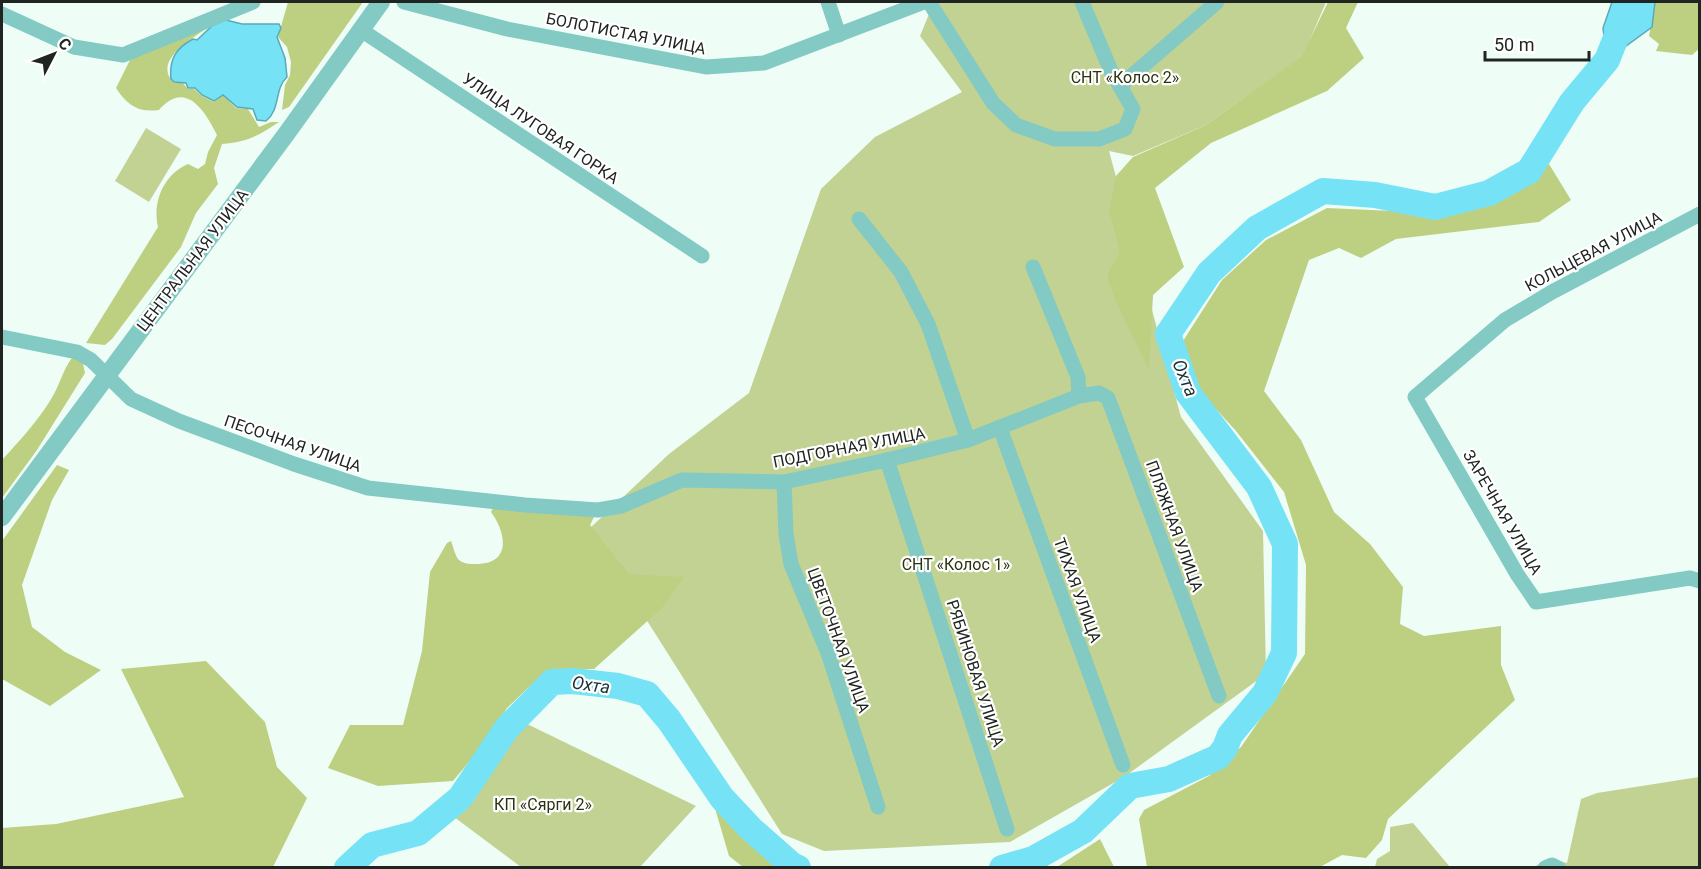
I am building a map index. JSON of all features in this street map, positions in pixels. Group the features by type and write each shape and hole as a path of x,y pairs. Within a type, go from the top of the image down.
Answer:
{"street":[{"path":"2,14 74,46 123,55 253,2"},
{"name":"ЦЕНТРАЛЬНАЯ УЛИЦА","path":"2,517 381,2"},
{"name":"БОЛОТИСТАЯ УЛИЦА","path":"404,2 507,29 706,67 764,63 926,2"},
{"path":"828,2 839,35"},
{"path":"926,2 993,103 1016,125 1055,139 1099,139 1125,129 1133,109 1111,71 1082,2"},
{"path":"1121,85 1217,2"},
{"name":"УЛИЦА ЛУГОВАЯ ГОРКА","path":"361,30 702,256"},
{"name":"КОЛЬЦЕВАЯ УЛИЦА","path":"1505,320 1552,292 1700,214"},
{"path":"859,219 901,272 928,324 968,440"},
{"path":"1033,267 1078,377 1080,396"},
{"name":"ЗАРЕЧНАЯ УЛИЦА","path":"1505,320 1415,397 1517,574 1536,602 1690,578 1700,581"},
{"name":"ПЕСОЧНАЯ УЛИЦА","path":"2,337 77,352 91,360 130,399 179,422 368,488 503,503 598,510"},
{"name":"ПЛЯЖНАЯ УЛИЦА","path":"1080,396 1099,393 1108,398 1219,696"},
{"name":"ПОДГОРНАЯ УЛИЦА","path":"598,510 621,506 681,480 784,482 887,460 968,440 1080,396"},
{"name":"ТИХАЯ УЛИЦА","path":"1000,428 1123,765"},
{"name":"РЯБИНОВАЯ УЛИЦА","path":"887,460 1007,829"},
{"name":"ЦВЕТОЧНАЯ УЛИЦА","path":"784,482 791,564 828,653 878,807"},
{"path":"1545,867 1552,865 1558,867"}],"green space":[{"path":"288,2 363,2 289,107 282,110 291,62 287,47 278,37"},
{"name":"СНТ «Колос 1»","path":"934,2 1326,2 1303,56 1206,125 1133,156 1109,151 1181,417 1263,531 1266,674 1124,777 1010,842 824,851 782,834 589,529 669,454 749,393 821,189 875,137 962,92 920,36"},
{"path":"1328,2 1358,2 1346,28 1364,58 1327,91 1211,143 1155,188 1184,267 1153,295 1149,370 1115,300 1107,275 1120,252 1109,210 1116,176 1133,157 1206,125 1302,56"},
{"path":"1655,2 1699,2 1699,49 1692,55 1656,51 1659,44 1649,36"},
{"path":"211,25 187,42 172,57 168,65 168,74 174,83 182,82 188,89 194,89 214,102 223,95 236,108 248,109 259,127 271,122 279,122 252,138 222,144 214,168 218,184 196,213 181,247 112,339 105,345 86,343 158,227 157,208 166,182 188,164 198,169 205,164 208,152 217,135 200,108 185,98 168,101 159,110 145,110 129,103 116,88 132,56"},
{"path":"146,128 181,149 149,202 115,181"},
{"path":"1549,164 1571,200 1539,222 1396,239 1361,258 1339,248 1309,260 1264,391 1301,440 1334,512 1370,544 1403,587 1400,624 1424,636 1501,626 1501,665 1515,700 1388,819 1382,840 1366,858 1342,855 1318,868 1147,867 1139,819 1144,810 1209,776 1241,747 1305,654 1306,565 1284,492 1236,431 1195,386 1183,341 1222,280 1266,240 1327,208 1437,213 1486,202 1531,178"},
{"path":"76,353 82,359 85,373 37,450 2,498 2,460 43,412"},
{"path":"57,465 69,470 52,500 22,585 32,627 65,652 101,670 50,706 2,679 2,541"},
{"path":"493,508 595,515 590,525 629,574 684,577 662,608 594,669 554,669 528,688 507,708 485,743 453,781 378,786 328,768 350,725 403,725 422,651 430,572 447,543 451,541 457,557 464,563 487,563 495,559 503,546 503,538 491,512"},
{"path":"206,661 265,722 277,767 307,798 273,867 2,867 2,828 56,824 184,797 121,669"},
{"name":"КП «Сярги 2»","path":"525,723 696,806 640,867 521,867 450,814"},
{"path":"1699,777 1699,867 1531,868 1551,859 1567,863 1581,799 1597,793"},
{"path":"714,805 778,867 743,867 729,856"},
{"path":"1413,823 1450,867 1375,867 1377,859 1390,851 1390,827"},
{"path":"1100,839 1114,867 1057,867"}],"water":[{"path":"1612,2 1655,2 1652,27 1607,60 1603,28"},
{"path":"226,20 242,24 279,24 281,28 277,37 285,58 287,77 280,87 274,111 266,121 257,120 253,109 237,107 223,95 214,101 202,95 195,88 188,88 186,83 174,82 171,79 171,66 178,50 193,39 197,40 213,25"}],"waterway":[{"name":"Охта","path":"1002,868 1033,859 1083,831 1130,786 1169,779 1218,757 1225,748 1230,735 1265,693 1284,653 1285,544 1259,487 1188,393 1168,334 1209,273 1257,228 1323,191 1375,195 1435,207 1489,193 1529,171 1572,102 1607,60 1627,10 1626,2"},
{"name":"Охта","path":"347,868 372,845 418,833 460,798 507,728 552,682 573,681 618,686 647,694 669,720 722,798 751,829 798,868"}],"park label":[{"name":"СНТ «Колос 2»","path":"1125,77"}]}
